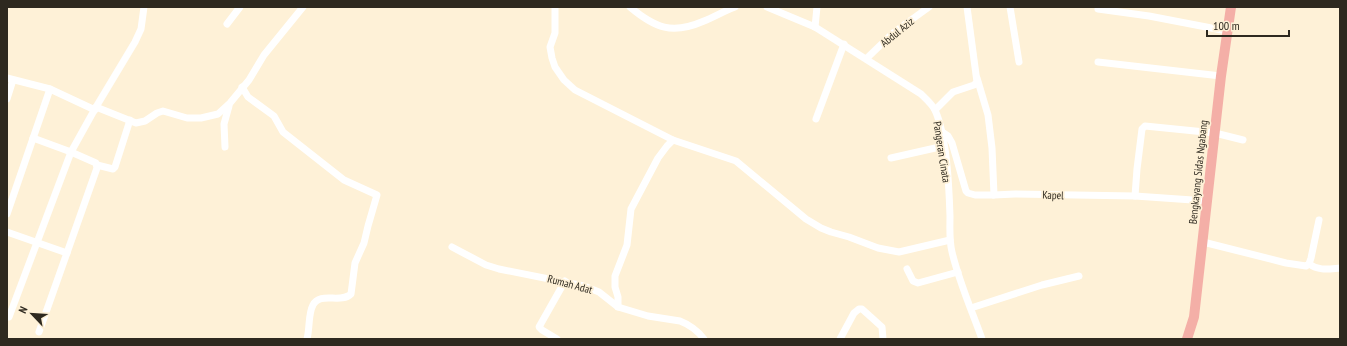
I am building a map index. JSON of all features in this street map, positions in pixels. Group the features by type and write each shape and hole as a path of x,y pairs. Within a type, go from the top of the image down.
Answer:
{"highway":[{"name":"Bengkayang Sidas Ngabang","path":"1188,339 1194,317 1221,76 1231,7"}],"street":[{"path":"9,317 71,152 95,108 135,42 141,29 144,7"},
{"path":"227,24 240,7"},
{"path":"7,99 10,79 50,90 136,123 145,121 163,111 187,118 205,117 222,112 252,77 264,55 304,7"},
{"path":"555,7 555,32 550,47 552,62 564,80 575,90 673,140 736,161 806,219 826,230 878,248 899,252 950,240"},
{"path":"630,7 644,19 654,24 674,28 694,25 735,7"},
{"name":"Pangeran Cinata","path":"767,7 815,26 921,94 935,110 942,132 944,146 950,203 950,240 952,252 982,339"},
{"path":"815,26 817,7"},
{"name":"Abdul Aziz","path":"867,58 893,33 929,7"},
{"path":"967,7 977,78 988,115 992,148 994,195"},
{"path":"1010,7 1019,62"},
{"path":"1098,9 1149,16 1227,31"},
{"path":"816,119 844,44"},
{"path":"1098,62 1221,76"},
{"path":"935,110 953,92 977,83 977,78"},
{"path":"242,87 248,97 274,116 282,132 339,176 365,190 376,194 377,198 364,243 355,263 351,294 345,298 319,299 314,303 311,312 307,339"},
{"path":"7,214 50,90"},
{"path":"225,146 224,124 230,104"},
{"path":"33,138 71,152 96,163 97,165 113,169 115,167 130,120"},
{"path":"1135,196 1139,151 1143,127 1146,126 1215,133 1243,140"},
{"name":"Kapel","path":"942,132 948,136 952,143 965,188 968,193 994,195 1135,196 1207,201"},
{"path":"618,307 618,297 614,279 627,245 631,209 658,158 673,140"},
{"path":"891,158 944,146"},
{"path":"38,332 97,165"},
{"path":"1309,264 1319,220"},
{"path":"7,232 67,253"},
{"path":"1203,242 1286,263 1301,266 1306,266 1309,264"},
{"name":"Rumah Adat","path":"452,246 486,265 499,269 565,281 594,290 618,307 648,316 680,321 700,334 704,339"},
{"path":"1309,264 1315,268 1321,269 1340,268"},
{"path":"907,269 913,281 918,283 958,272"},
{"path":"971,308 1042,285 1079,276"},
{"path":"556,339 539,327 565,281"},
{"path":"840,339 854,313 859,309 862,309 882,327 884,333 883,339"}]}
